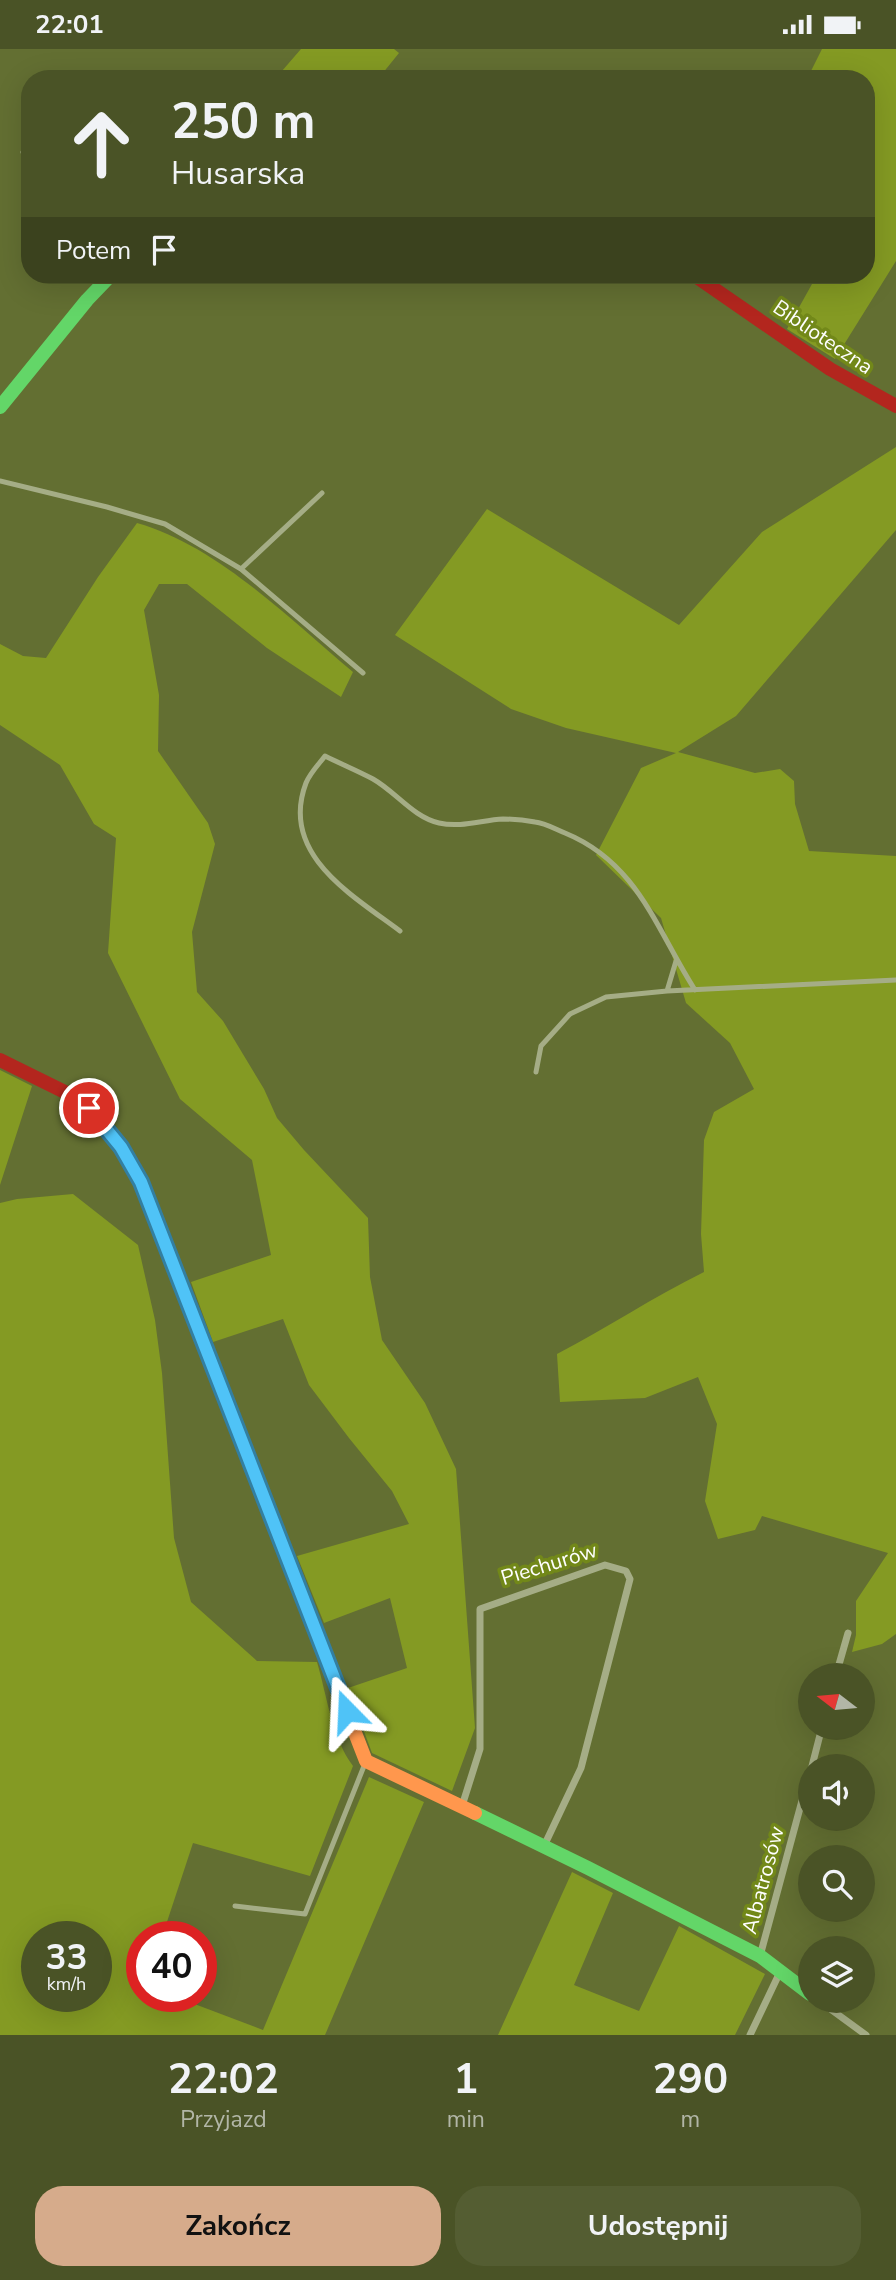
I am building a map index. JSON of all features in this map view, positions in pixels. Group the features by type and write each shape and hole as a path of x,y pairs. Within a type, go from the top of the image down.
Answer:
{"street":[{"path":"0,407 102,284"},
{"name":"Biblioteczna","path":"707,284 830,369 896,406"},
{"path":"0,1060 63,1090 89,1108 121,1147 141,1182 366,1761 760,1956 798,1985"},
{"name":"Piechurów","path":"461,1807 480,1749 480,1609 605,1565 626,1571 630,1579 581,1768 543,1847"},
{"path":"839,1663 848,1633"},
{"name":"Albatrosów","path":"760,1956 798,1815"},
{"path":"750,2035 780,1972"},
{"path":"836,2013 866,2035"}],"lane":[{"path":"0,481 165,524 241,569 363,673"},
{"path":"241,569 322,493"},
{"path":"400,931 335,882 307,845 299,812 307,781 325,756 374,780 419,814 438,823 459,825 505,819 538,822 575,837 604,855 629,879 656,919 676,961 695,990"},
{"path":"667,991 676,961"},
{"path":"536,1072 541,1046 570,1014 606,997 667,991 896,980"},
{"path":"235,1906 305,1914 366,1761"}],"green space":[{"path":"301,49 394,49 399,53 385,70 283,70"},
{"path":"822,49 896,49 896,261 835,359 787,329 812,284 875,284 875,70 812,70"},
{"path":"896,447 896,530 736,716 678,752 755,773 780,769 794,781 795,804 809,851 896,856 896,1634 882,1644 852,1652 856,1635 856,1601 888,1553 762,1516 755,1530 718,1539 705,1501 717,1424 698,1377 645,1398 560,1402 557,1354 704,1272 701,1234 704,1140 714,1112 754,1089 730,1043 686,1003 661,918 596,855 641,768 676,753 566,728 511,709 395,635 487,509 679,625 762,532"},
{"path":"137,523 195,548 223,566 278,607 353,672 341,697 267,648 187,584 159,584 144,610 159,695 158,751 208,823 215,844 192,932 197,992 223,1021 264,1089 277,1118 368,1218 370,1277 382,1340 425,1403 456,1469 475,1728 452,1791 372,1753 348,1688 407,1668 390,1598 324,1623 297,1556 409,1524 392,1491 309,1385 283,1319 213,1342 191,1282 271,1255 252,1160 180,1099 108,953 116,838 94,824 60,765 0,725 0,644 23,656 46,658 98,577"},
{"path":"0,1070 32,1086 0,1185"},
{"path":"73,1194 138,1245 155,1320 162,1373 174,1538 191,1602 257,1661 317,1662 335,1730 353,1766 310,1876 193,1843 167,1921 126,1921 126,2012 216,2012 263,2030 369,1777 424,1802 325,2035 0,2035 0,1203"},
{"path":"572,1872 613,1893 574,1985 639,2011 679,1926 765,1974 735,2035 498,2035"}],"traffic: fast":[{"path":"0,407 102,284"},
{"path":"475,1813 760,1956 798,1985"}],"traffic: slow":[{"path":"260,1489 366,1761 475,1813"}],"traffic: jam":[{"path":"707,284 830,369 896,406"},
{"path":"0,1060 77,1098 99,1118 133,1164 260,1489"}],"route":[{"path":"89,1108 133,1164 141,1182 347,1711"}]}
